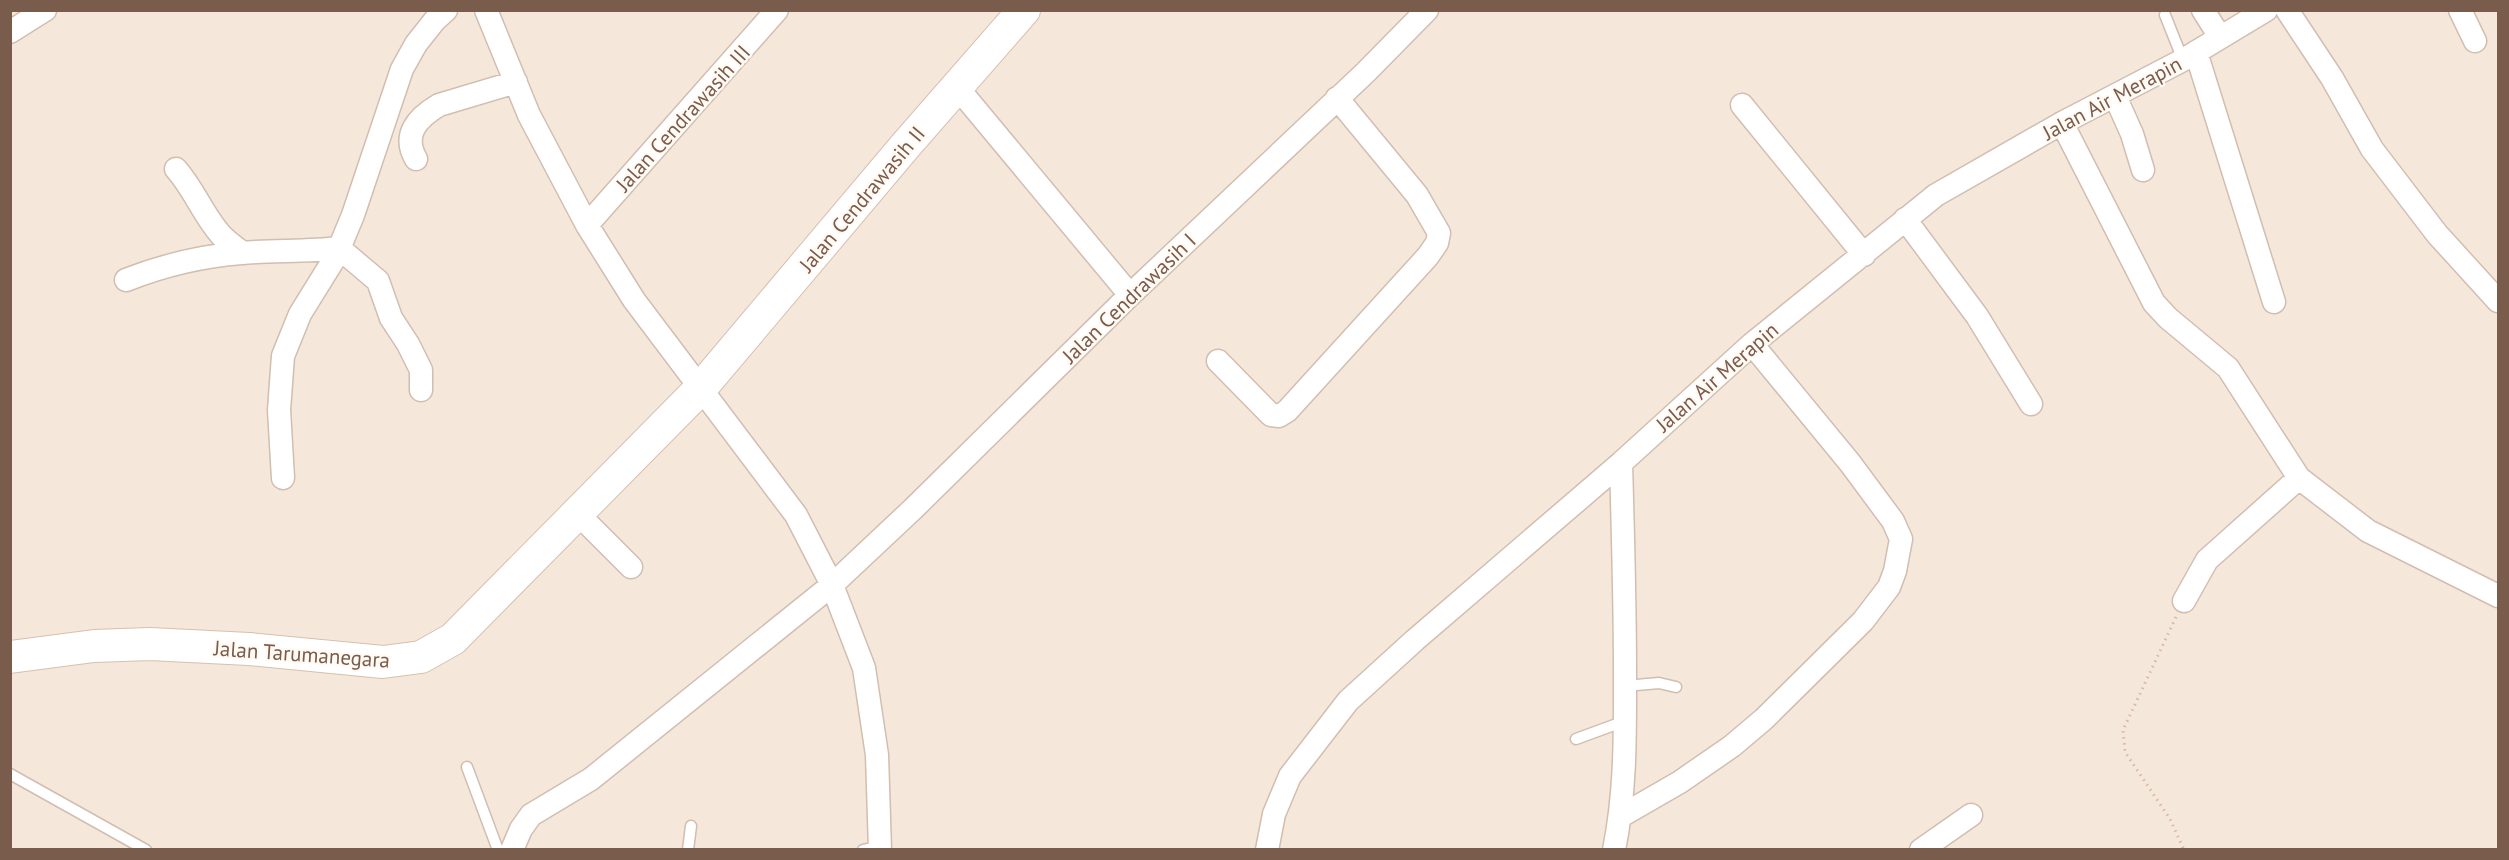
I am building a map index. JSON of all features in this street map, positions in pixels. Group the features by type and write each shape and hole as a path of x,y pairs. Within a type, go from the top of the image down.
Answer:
{"street":[{"path":"10,32 45,10"},
{"path":"283,478 279,410 283,356 300,314 336,256 363,187 402,69 416,44 435,20 447,10"},
{"path":"486,10 529,115 587,225 634,300 796,515 832,585 864,668 877,755 874,848"},
{"name":"Jalan Cendrawasih III","path":"587,225 777,10"},
{"name":"Jalan Cendrawasih II","path":"701,388 1023,10"},
{"name":"Jalan Cendrawasih I","path":"512,849 521,829 531,815 591,779 832,585 1427,10"},
{"path":"2203,10 2220,37"},
{"name":"Jalan Air Merapin","path":"1267,849 1274,814 1290,776 1348,701 1415,640 1621,463 1752,344 1936,195 2062,123 2189,56 2266,10"},
{"path":"2288,10 2332,78 2372,149 2437,234 2499,302"},
{"path":"2460,10 2475,40"},
{"path":"2189,56 2274,302"},
{"path":"416,159 409,149 409,139 418,122 431,110 439,105 516,82"},
{"path":"957,87 1130,295"},
{"path":"2115,96 2132,134 2143,170"},
{"path":"1218,361 1271,415 1279,416 1287,411 1428,256 1437,243 1440,233 1417,195 1337,98"},
{"path":"1742,105 1864,255"},
{"path":"2062,123 2154,303 2168,318 2228,368 2299,478 2368,531 2499,596"},
{"path":"176,169 189,183 222,238 243,253"},
{"path":"1905,219 1977,316 2031,404"},
{"path":"126,280 150,270 194,259 243,253 339,248 378,281 386,298 391,318 422,370 421,390"},
{"path":"1621,816 1689,776 1732,746 1764,718 1863,621 1889,587 1896,572 1901,539 1893,521 1850,463 1752,344"},
{"name":"Jalan Tarumanegara","path":"10,657 94,646 150,644 249,649 365,661 401,661 421,657 453,639 468,626 701,388"},
{"path":"1614,849 1621,816 1625,721 1621,463"},
{"path":"2184,601 2207,560 2299,478"},
{"path":"578,514 631,567"},
{"path":"1922,849 1971,815"}],"lane":[{"path":"2164,15 2189,56"},
{"path":"1625,686 1659,683 1676,687"},
{"path":"1576,739 1625,721"},
{"path":"467,767 498,849"},
{"path":"10,774 146,849"},
{"path":"688,849 691,826"}],"path":[{"path":"2184,601 2123,730 2123,741 2125,752 2170,819 2184,849"}],"shaded area":[{"path":"11,11 2498,11 2498,849 11,849"}]}
